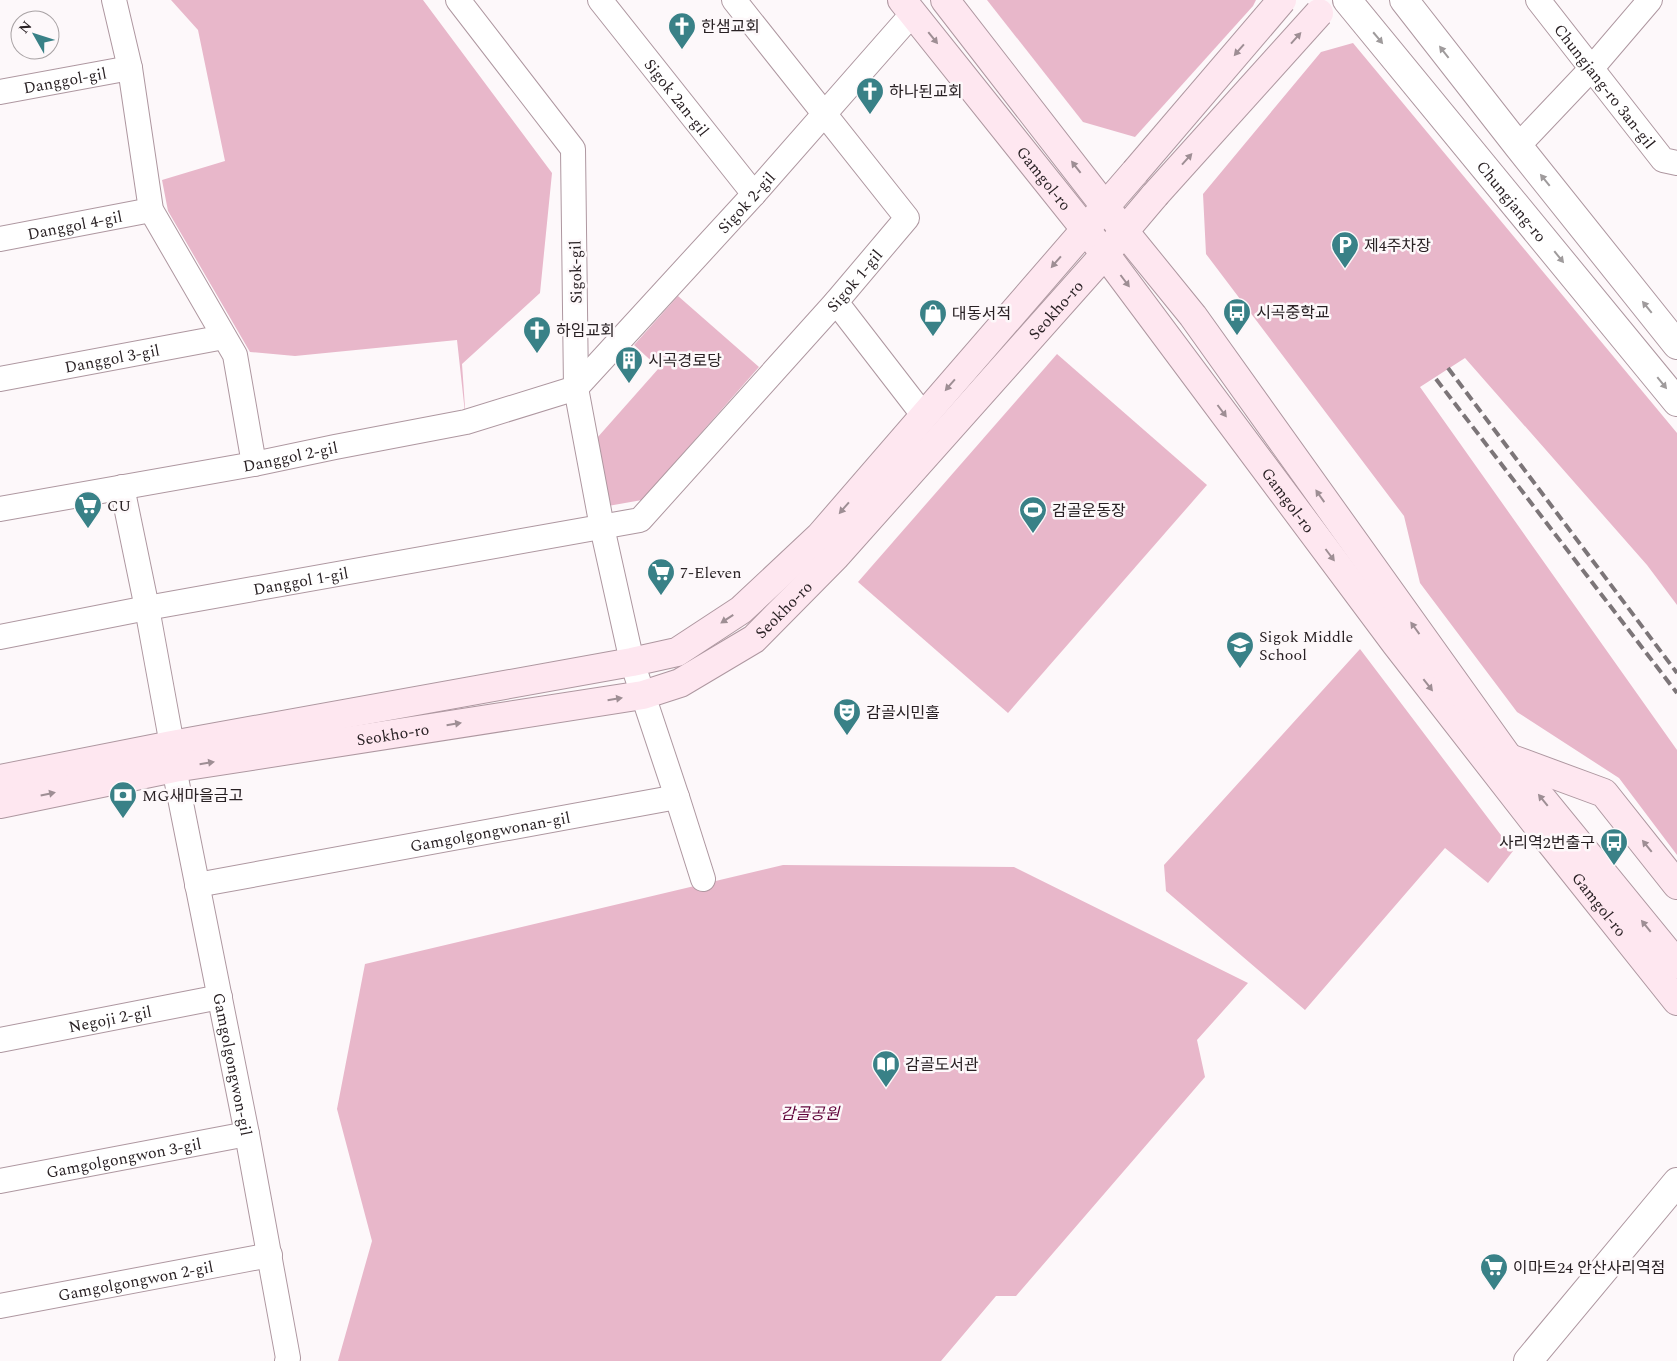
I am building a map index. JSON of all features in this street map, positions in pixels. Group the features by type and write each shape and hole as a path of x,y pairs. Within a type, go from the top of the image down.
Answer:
{"main road":[{"name":"Gamgol-ro","path":"946,0 1192,316 1508,757 1677,964"},
{"name":"Seokho-ro","path":"0,804 173,756 677,652 741,610 820,536 1282,0"},
{"name":"Gamgol-ro","path":"907,6 1085,228 1396,644 1677,1001"},
{"name":"Seokho-ro","path":"0,779 643,695 680,683 754,638 835,557 1325,6"},
{"path":"1508,757 1604,793 1677,884"}],"street":[{"path":"114,0 130,68 151,210 235,355 254,464"},
{"name":"Sigok-gil","path":"458,0 573,148 576,388 602,527 632,662 643,695"},
{"name":"Sigok 2an-gil","path":"600,0 754,194"},
{"name":"Sigok 1-gil","path":"602,527 640,520 836,302 907,218 734,0"},
{"name":"Chungjang-ro","path":"1347,0 1677,402"},
{"path":"1404,0 1677,345"},
{"name":"Chungjang-ro 3an-gil","path":"1538,0 1663,160 1677,163"},
{"path":"1518,146 1591,69 1650,0"},
{"name":"Sigok 2-gil","path":"576,388 754,194 824,114 907,6"},
{"name":"Danggol-gil","path":"0,92 130,68"},
{"name":"Danggol 4-gil","path":"0,240 151,210"},
{"path":"836,302 924,416"},
{"name":"Danggol 3-gil","path":"0,379 224,336"},
{"name":"Danggol 2-gil","path":"0,509 254,464 466,422 576,388"},
{"name":"Gamgolgongwon-gil","path":"122,487 147,608 197,885 270,1255 288,1358 286,1361"},
{"name":"Danggol 1-gil","path":"0,637 147,608 602,527"},
{"path":"643,695 703,879"},
{"name":"Gamgolgongwonan-gil","path":"197,885 677,797"},
{"name":"Negoji 2-gil","path":"0,1040 220,997"},
{"name":"Gamgolgongwon 3-gil","path":"0,1181 247,1134"},
{"path":"1528,1361 1677,1182"},
{"name":"Gamgolgongwon 2-gil","path":"0,1306 270,1255"}],"green space":[{"path":"171,0 423,0 552,173 540,293 462,364 466,422 457,340 295,356 250,352 168,211 162,180 225,161 198,30"},
{"path":"987,0 1256,0 1253,6 1135,137 1083,122"},
{"path":"1353,43 1677,433 1677,605 1647,565 1465,358 1420,387 1677,750 1677,855 1619,778 1517,712 1420,583 1404,516 1206,254 1203,194 1321,52"},
{"path":"678,296 759,367 642,500 608,506 597,438 659,368 634,345"},
{"name":"감골운동장","path":"1057,354 1207,485 1008,713 858,582"},
{"path":"1360,649 1513,851 1488,883 1445,848 1305,1010 1166,891 1164,865"},
{"name":"감골공원","path":"783,865 1014,867 1248,983 1197,1040 1205,1077 1016,1296 996,1296 941,1361 338,1361 372,1241 337,1109 365,964"}],"railway":[{"path":"1448,368 1677,673"},
{"path":"1436,379 1677,693"}],"place":[{"name":"한샘교회","path":"682,50"},
{"name":"하나된교회","path":"870,115"},
{"name":"제4주차장","path":"1345,269"},
{"name":"시곡중학교","path":"1237,336"},
{"name":"대동서적","path":"933,337"},
{"name":"하임교회","path":"537,354"},
{"name":"시곡경로당","path":"629,384"},
{"name":"CU","path":"88,529"},
{"name":"감골운동장","path":"1033,534"},
{"name":"7-Eleven","path":"661,596"},
{"name":"Sigok Middle School","path":"1240,669"},
{"name":"감골시민홀","path":"847,736"},
{"name":"MG새마을금고","path":"123,819"},
{"name":"사리역2번출구","path":"1614,866"},
{"name":"감골도서관","path":"886,1088"},
{"name":"이마트24 안산사리역점","path":"1494,1291"}]}
